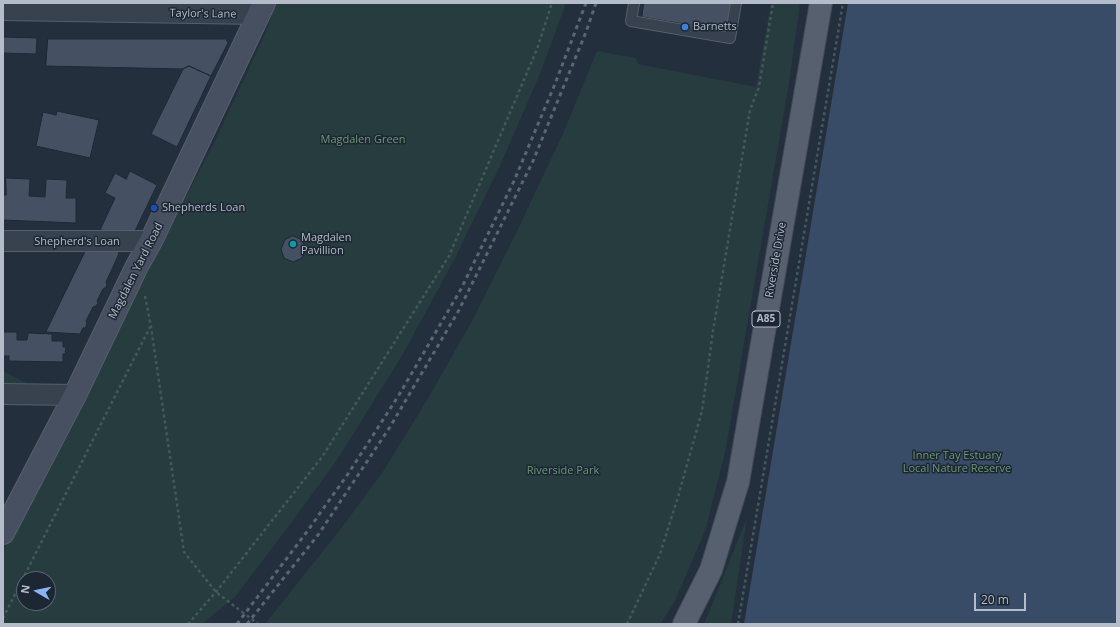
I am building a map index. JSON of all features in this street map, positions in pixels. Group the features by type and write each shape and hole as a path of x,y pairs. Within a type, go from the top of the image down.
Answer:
{"main road":[{"name":"Riverside Drive","path":"684,624 711,570 738,482 820,4"}],"street":[{"name":"Taylor's Lane","path":"3,10 83,7 262,9"},
{"name":"Magdalen Yard Road","path":"6,520 75,395 137,266 151,241 262,9"},
{"name":"Shepherd's Loan","path":"3,241 151,241"},
{"path":"3,394 75,395"}],"lane":[{"path":"634,3 631,21 730,38 736,3"}],"path":[{"path":"188,624 216,592 322,457 449,256 537,49 552,3"},
{"path":"627,624 660,554 678,497 702,411 713,331 750,110 760,87 773,3"},
{"path":"738,624 843,3"},
{"path":"137,266 151,327 184,552 216,592 257,624"},
{"path":"3,618 151,327"}],"green space":[{"name":"Magdalen Green","path":"276,3 566,3 540,74 499,168 454,260 403,354 337,460 235,597 202,624 3,624 3,551 216,139 266,32"},
{"name":"Riverside Park","path":"771,3 800,3 789,83 725,453 705,531 674,603 660,624 265,624 343,526 384,470 429,397 473,319 516,233 562,136 597,51 636,58 638,64 756,87"},
{"path":"3,371 28,384 3,383"},
{"path":"747,518 731,624 704,624"}],"water":[{"name":"Inner Tay Estuary Local Nature Reserve","path":"848,3 1117,3 1117,624 744,624"}],"building":[{"path":"644,3 731,3 726,31 642,17"},
{"path":"3,37 37,38 36,54 3,53"},
{"path":"48,39 226,39 228,43 211,76 189,66 183,69 46,66"},
{"path":"189,66 211,76 177,147 151,134 183,69"},
{"path":"57,111 99,120 90,158 36,146 43,112 56,115"},
{"path":"130,171 157,185 134,233 100,230 115,198 105,193 115,173 126,179"},
{"path":"6,178 30,179 29,196 45,197 46,179 67,180 66,198 76,198 76,223 3,220 3,195 6,195"},
{"name":"Magdalen Pavillion","path":"293,236 302,240 306,249 302,258 293,262 284,258 281,249 285,240"},
{"path":"87,248 95,252 95,249 115,250 119,252 106,282 107,285 103,289 97,301 98,303 93,307 86,321 87,324 80,334 46,332"},
{"path":"3,332 17,332 17,340 27,340 28,333 52,334 52,341 63,341 63,347 66,347 65,354 63,354 63,362 9,361 9,356 3,356"}],"railway":[{"path":"237,624 306,533 348,474 399,395 461,289 514,181 555,84 586,3"},
{"path":"247,624 318,535 390,427 459,310 533,161 586,32 596,3"}],"place":[{"name":"Barnetts","path":"685,27"},
{"name":"Shepherds Loan","path":"154,208"},
{"name":"Magdalen Pavillion","path":"293,244"}]}
